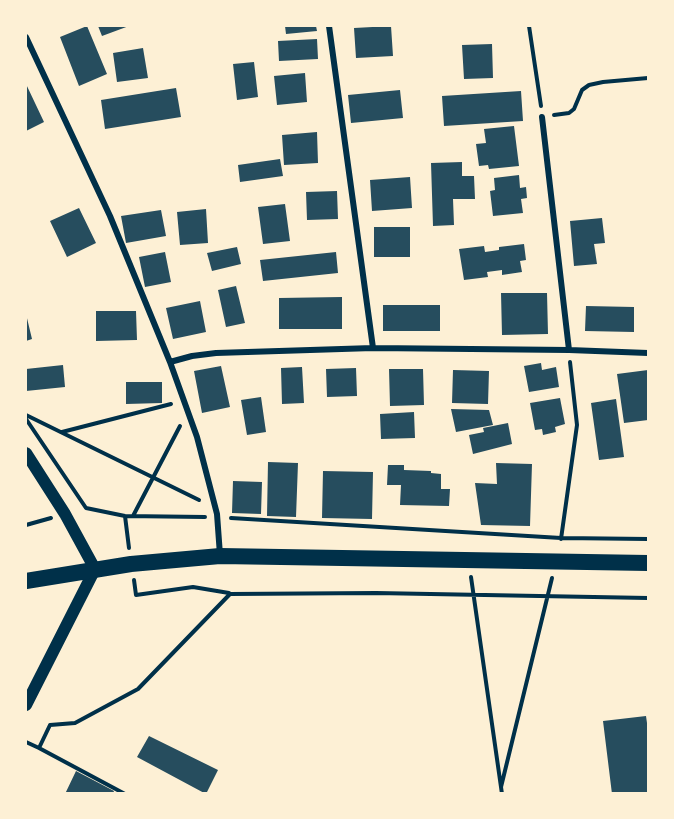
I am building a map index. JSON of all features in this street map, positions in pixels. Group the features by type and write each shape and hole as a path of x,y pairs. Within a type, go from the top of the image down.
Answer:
{"highway":[{"path":"26,581 131,564 220,556 648,563"}],"main road":[{"path":"26,453 95,570 27,701"},
{"path":"26,677 27,701"}],"street":[{"path":"329,26 373,348"},
{"path":"26,37 110,216 170,362 197,437 216,509 220,556"},
{"path":"542,117 569,350"},
{"path":"170,362 216,353 373,348 648,353"}],"path":[{"path":"529,26 542,117 569,113 574,109 582,90 589,85 648,78"},
{"path":"501,788 561,538 577,425 569,350"},
{"path":"61,432 184,401"},
{"path":"133,516 188,412"},
{"path":"26,417 86,508 133,516 218,517 561,538 648,539"},
{"path":"26,417 216,509"},
{"path":"469,561 502,794"},
{"path":"39,748 50,725 75,723 138,689 230,594 376,593 648,598"},
{"path":"26,742 125,794"}],"building":[{"path":"87,26 107,74 79,86 60,37"},
{"path":"98,26 129,26 102,36"},
{"path":"285,26 316,26 317,31 286,34"},
{"path":"391,26 393,56 356,58 354,28"},
{"path":"317,39 318,59 279,61 278,41"},
{"path":"492,44 493,78 464,79 462,45"},
{"path":"143,48 148,78 117,82 113,53"},
{"path":"254,62 258,97 237,100 233,64"},
{"path":"305,73 307,102 277,105 274,76"},
{"path":"26,84 44,122 26,131"},
{"path":"176,88 181,117 105,129 101,100"},
{"path":"400,90 403,118 351,123 348,95"},
{"path":"521,91 523,121 444,126 442,96"},
{"path":"514,126 519,166 489,169 488,165 479,166 476,144 486,143 484,129"},
{"path":"317,132 318,163 284,165 282,135"},
{"path":"280,159 283,176 240,182 238,165"},
{"path":"462,162 462,176 474,176 475,199 453,199 454,225 433,226 431,163"},
{"path":"519,175 520,188 526,187 527,198 521,199 523,213 493,216 490,191 495,190 494,178"},
{"path":"410,177 412,208 372,211 370,180"},
{"path":"337,191 338,219 307,220 306,192"},
{"path":"285,204 290,241 263,244 258,207"},
{"path":"79,208 96,243 67,257 50,221"},
{"path":"206,209 208,243 180,245 177,212"},
{"path":"161,210 166,236 126,243 121,216"},
{"path":"602,218 605,243 594,244 597,264 574,266 570,221"},
{"path":"374,227 410,227 410,257 374,257"},
{"path":"524,244 526,260 520,261 522,272 502,275 502,270 487,272 488,277 464,280 459,249 484,246 485,252 499,250 499,247"},
{"path":"237,247 241,264 212,271 207,253"},
{"path":"165,252 171,282 145,287 139,257"},
{"path":"336,252 338,273 263,281 260,260"},
{"path":"236,286 245,323 226,327 218,290"},
{"path":"501,293 547,293 548,334 502,335"},
{"path":"342,297 342,329 279,329 279,298"},
{"path":"200,301 206,332 173,339 166,308"},
{"path":"383,305 440,305 440,331 383,331"},
{"path":"586,306 634,307 634,332 585,331"},
{"path":"96,311 136,311 137,340 96,341"},
{"path":"26,314 32,339 26,341"},
{"path":"541,363 542,370 556,367 559,387 529,392 524,366"},
{"path":"63,365 65,387 26,391 26,369"},
{"path":"221,366 230,407 202,413 194,371"},
{"path":"302,367 304,403 282,404 281,368"},
{"path":"356,368 357,396 327,397 326,369"},
{"path":"389,369 423,369 424,405 390,406"},
{"path":"453,370 489,371 488,404 452,403"},
{"path":"648,370 648,420 624,423 617,374"},
{"path":"126,382 162,382 162,403 126,404"},
{"path":"261,397 266,432 247,435 241,400"},
{"path":"560,398 565,424 555,427 556,432 543,435 542,429 535,430 530,403"},
{"path":"616,399 624,457 599,460 591,403"},
{"path":"451,409 489,410 493,425 456,432"},
{"path":"414,412 415,438 381,439 380,414"},
{"path":"508,423 512,444 473,454 469,435 484,432 483,428"},
{"path":"268,462 298,463 296,517 267,516"},
{"path":"496,463 532,464 530,526 481,525 475,483 497,484"},
{"path":"388,465 404,465 404,470 431,471 431,473 441,474 441,489 450,489 449,506 400,505 401,485 387,485"},
{"path":"323,471 373,472 372,519 322,518"},
{"path":"233,481 262,482 261,514 232,513"},
{"path":"646,716 648,794 612,794 603,721"},
{"path":"149,736 218,770 206,794 137,757"},
{"path":"76,771 114,791 113,794 65,794"}]}
